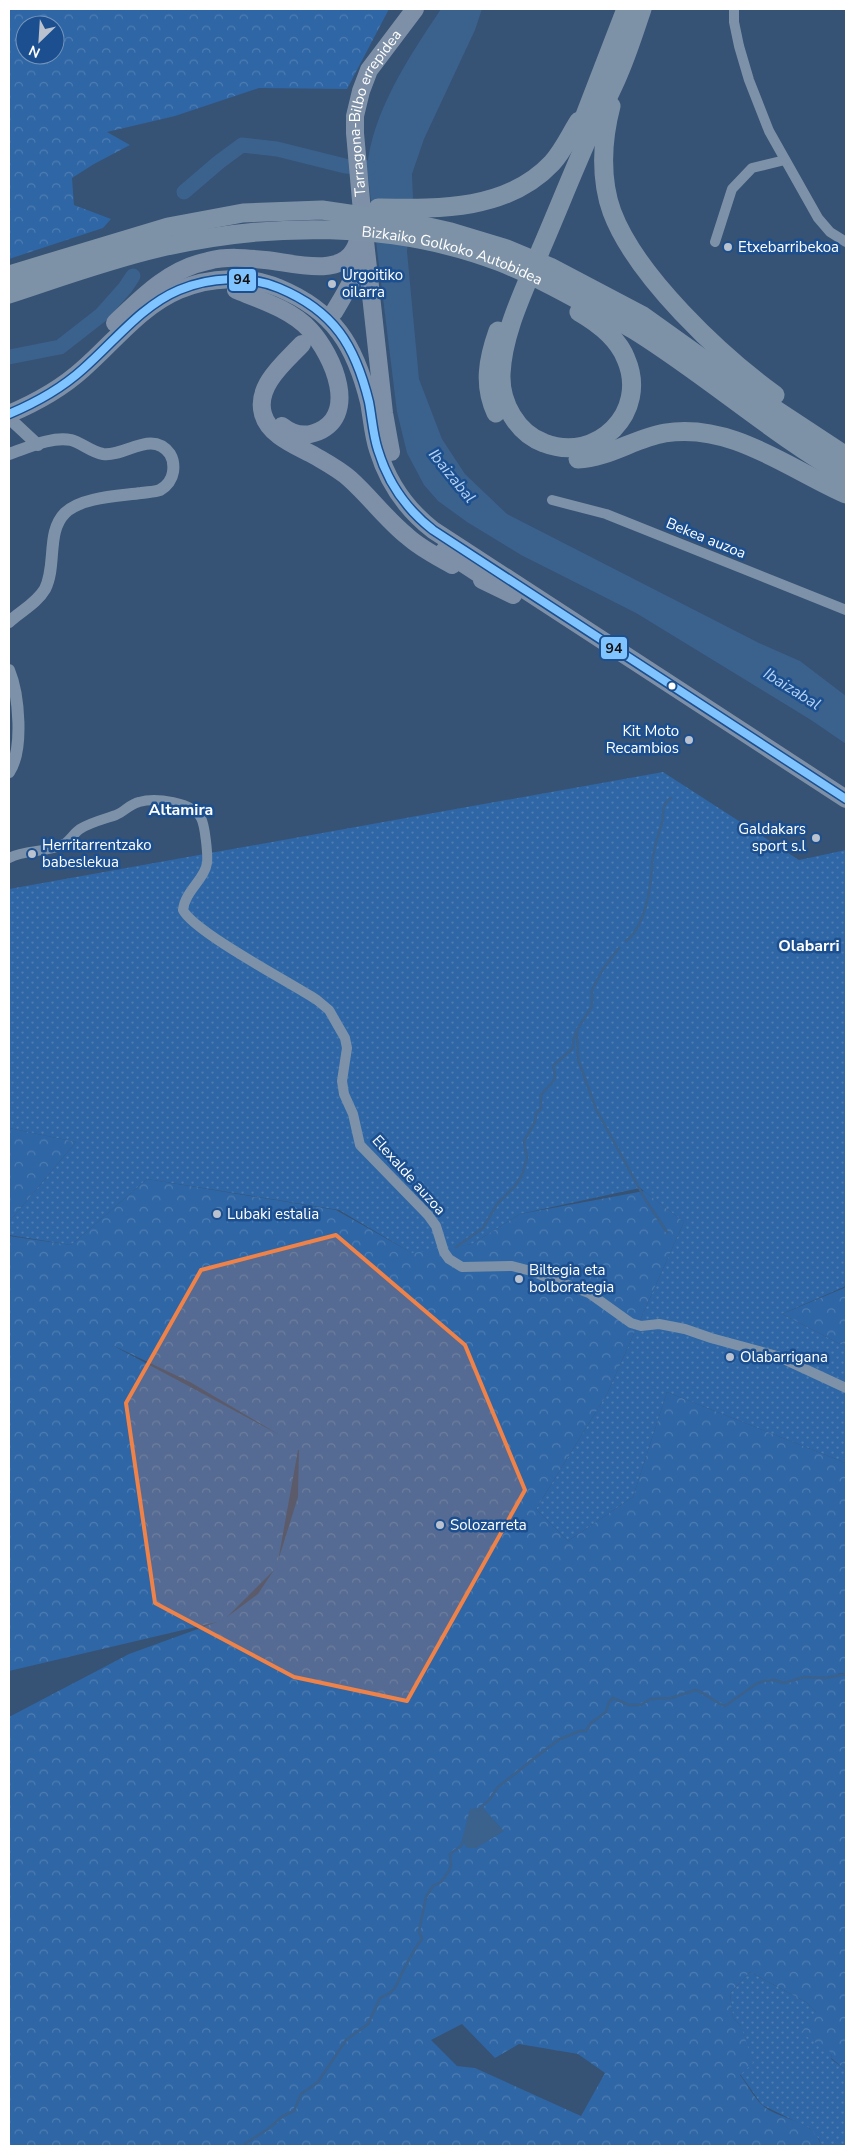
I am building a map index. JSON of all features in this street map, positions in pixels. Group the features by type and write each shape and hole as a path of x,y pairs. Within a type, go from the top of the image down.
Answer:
{"highway":[{"name":"Tarragona-Bilbo errepidea","path":"355,215 359,179 355,116 365,80 377,58 415,9"},
{"path":"626,9 572,151 489,356 487,384 495,410 506,429 523,444 537,453 556,459 581,459 666,432 700,432 734,439 846,494"},
{"path":"642,9 619,74 608,116 604,159 605,182 611,210 622,236 643,266 672,301 725,354 761,384 846,444"},
{"path":"499,260 545,280 608,333 619,345 627,359 631,375 631,388 624,415 605,437 589,445 572,449 556,448 529,435 512,416 502,391 501,376 503,354 522,294 588,137 619,74"},
{"path":"9,275 104,245 198,220 259,212 322,210 412,223 500,196 530,181 556,158 588,105"},
{"path":"355,215 358,267 352,283 334,312 369,279"},
{"path":"355,215 369,279 389,447 400,477 411,495 438,522 550,594 604,641"},
{"path":"36,401 159,282 192,266 221,258 267,260 304,266 329,266 344,261 354,251 355,215"},
{"name":"Bizkaiko Golkoko Autobidea","path":"412,223 441,244 499,260"},
{"name":"Bizkaiko Golkoko Autobidea","path":"9,294 113,260 218,236 285,230 330,230 412,223 451,232 499,260 545,280 643,316 752,394 846,456"},
{"path":"9,414 36,401 83,370 156,303 178,290 200,283 226,279 270,284 290,292 326,315 343,336 359,367 369,402 378,450 391,483 406,506 433,530 846,798"},
{"name":"Bizkaiko Golkoko Autobidea","path":"545,280 638,332 765,423 846,476"},
{"path":"236,290 266,301 297,319 310,329 323,346 333,364 338,382 340,401 337,414 325,429 308,435 296,435 280,425 270,406 269,395 277,372"},
{"path":"9,426 40,410 87,380 142,328 163,312 181,302 200,294 236,290 268,296 286,302 318,324 333,342 349,373 369,453 383,487 397,511 425,538 846,810"},
{"path":"302,344 277,372 263,392 263,415 277,434 349,478 407,537 429,552 513,595"}],"street":[{"path":"734,9 734,22 749,80 769,131 818,218 830,232 846,242"},
{"path":"715,242 732,189 752,168 785,160"},
{"path":"9,418 38,445"},
{"path":"9,454 38,445 67,440 95,452 105,454 146,443 156,444 166,450 173,459 173,472 168,482 160,490 81,502 67,511 59,520 56,530 50,574 44,589 36,600 9,622"},
{"name":"Bekea auzoa","path":"552,500 606,514 846,610"},
{"path":"9,670 14,689 18,720 16,753 14,764 9,772"},
{"name":"Elexalde auzoa","path":"9,858 23,852 65,844 80,829 119,814 136,802 152,799 181,804 197,812 202,819 207,864 186,898 183,910 203,930 317,1000 329,1010 345,1038 347,1048 342,1081 344,1094 353,1114 360,1145 428,1215 436,1226 444,1252 449,1259 462,1267 512,1266 557,1280 589,1293 631,1323 641,1326 659,1324 686,1329 711,1338 777,1356 846,1388"}],"highlighted area":[{"path":"336,1235 465,1345 525,1490 407,1701 294,1677 155,1603 126,1403 201,1270"}],"green space":[{"path":"9,9 389,9 347,89 259,88 175,116 107,132 130,145 72,178 74,205 111,219 103,228 9,259"},
{"path":"663,772 799,860 846,850 846,1286 782,1314 846,1347 846,1463 667,1392 633,1497 568,1541 536,1509 607,1394 684,1222 640,1188 520,1214 472,1244 415,1255 339,1210 147,1179 71,1245 9,1235 9,1222 76,1142 9,1128 9,889"},
{"path":"9,1128 76,1142 9,1222"},
{"path":"147,1179 336,1210 412,1253 472,1244 520,1214 644,1191 684,1222 607,1394 536,1509 568,1541 633,1497 667,1392 846,1463 846,1673 837,1674 846,1675 846,2070 831,2058 832,2053 801,2033 816,2012 806,2002 750,1972 730,1993 733,2018 741,2026 753,2063 740,2075 761,2104 768,2110 804,2125 817,2137 821,2146 9,2146 9,1717 129,1654 217,1622 9,1671 9,1236 71,1245","holes":["112,1345 190,1382 278,1434","298,1450 298,1497 278,1561","274,1570 258,1594 227,1617","462,2024 495,2058 519,2044 578,2054 605,2073 581,2116 475,2068 457,2066 431,2040"]},
{"path":"846,1286 846,1347 782,1314 844,1288"},
{"path":"750,1972 806,2002 816,2012 832,2053 831,2059 846,2070 846,2146 821,2146 819,2139 809,2128 762,2105 740,2074 741,2026 733,2018 730,1993"}],"water":[{"name":"Ibaizabal","path":"441,9 482,9 475,30 424,139 412,174 413,197 407,251 419,379 442,439 465,474 507,514 759,643 800,661 846,696 846,744 811,720 636,613 521,555 467,522 438,501 424,485 407,453 397,412 367,168 370,147 384,105 405,65"},
{"path":"483,1808 504,1831 476,1848 467,1848 462,1840 470,1809"}],"waterway":[{"path":"184,192 242,145 277,149 345,166 369,168"},
{"path":"9,357 60,347 101,315 133,276"},
{"path":"626,941 633,935 646,906 653,856 663,820 664,807 671,798"},
{"path":"456,1247 483,1228 497,1204 515,1186 522,1175 527,1158 524,1141 535,1122 536,1113 541,1109 541,1095 554,1079 555,1071 553,1066 573,1048 573,1041 577,1030 592,1006 592,990 603,969 619,948"},
{"path":"577,1031 578,1059 596,1109 645,1199 667,1232"},
{"path":"478,1810 490,1799 498,1787 560,1739 580,1731 586,1731 591,1723 606,1712 609,1702 613,1698 629,1705 640,1705 651,1699 671,1698 696,1690 725,1706 756,1684 764,1681 774,1680 784,1683 804,1677 825,1678 846,1674"},
{"path":"244,2146 283,2116 294,2111 301,2094 318,2082 346,2040 368,2024 380,1998 390,1993 396,1986 410,1957 422,1939 419,1931 426,1897 433,1886 441,1882 449,1871 451,1866 450,1854 461,1846 463,1841"}],"transit line":[{"name":"94","path":"9,414 38,400 75,376 128,325 152,305 179,290 203,282 229,279 255,281 279,288 298,297 328,319 349,347 357,363 369,402 375,438 382,462 399,494 423,522 846,799"}],"place":[{"name":"Etxebarribekoa","path":"728,247"},
{"name":"Urgoitiko oilarra","path":"332,284"},
{"name":"Kit Moto Recambios","path":"689,740"},
{"name":"Galdakars sport s.l","path":"816,838"},
{"name":"Herritarrentzako babeslekua","path":"32,854"},
{"name":"Lubaki estalia","path":"217,1214"},
{"name":"Biltegia eta bolborategia","path":"519,1279"},
{"name":"Olabarrigana","path":"730,1357"},
{"name":"Solozarreta","path":"440,1525"}],"district":[{"name":"Altamira","path":"181,810"},
{"name":"Olabarri","path":"809,946"}]}
